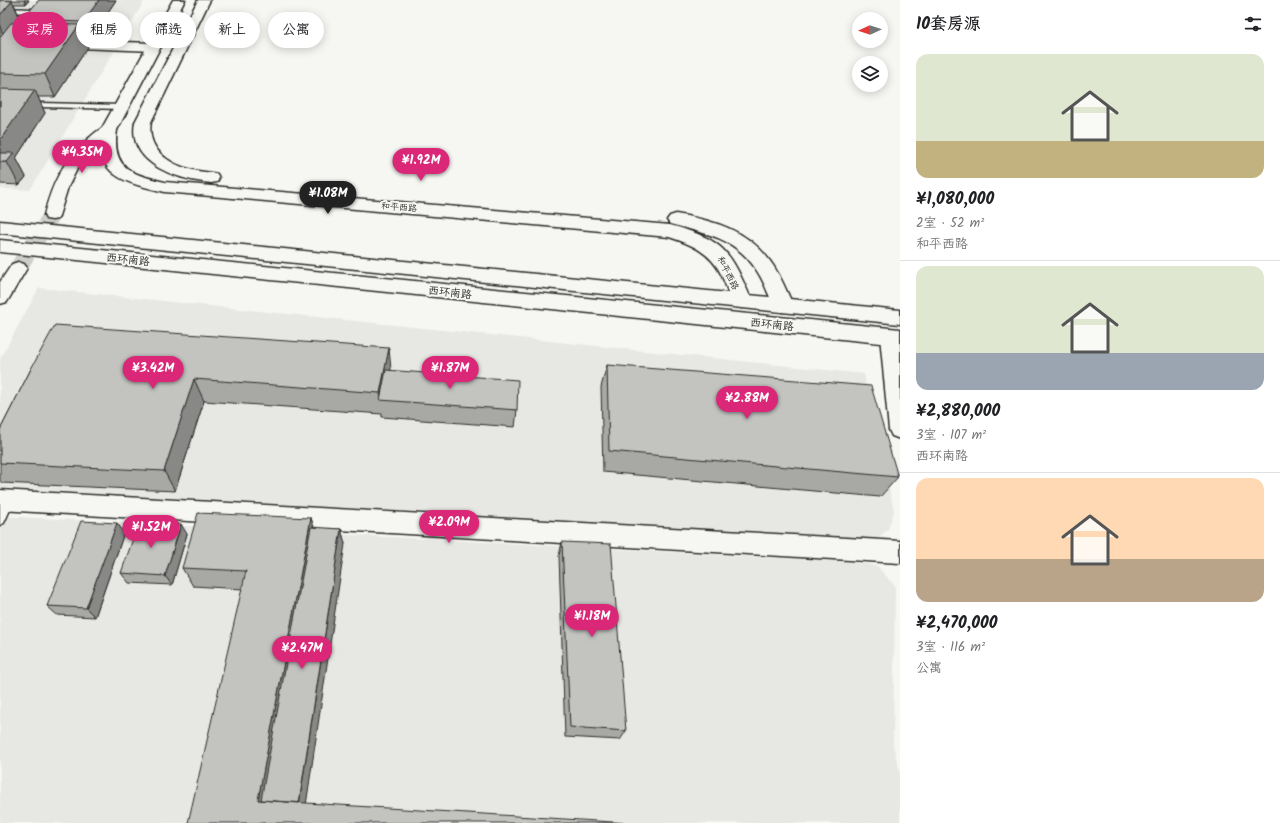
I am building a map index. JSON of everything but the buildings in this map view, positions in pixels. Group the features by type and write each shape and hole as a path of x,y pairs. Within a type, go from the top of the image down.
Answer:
{"main road":[{"name":"和平西路","path":"173,12 179,0"},
{"name":"和平西路","path":"204,0 143,122 142,136 146,146 154,156 169,168 193,176 678,220 711,228 733,237 751,250 764,266 783,305"},
{"name":"和平西路","path":"153,48 109,130 107,151 110,161 127,176 142,182 165,187 670,231 689,236 708,245 718,253 727,267 742,301"},
{"name":"西环南路","path":"0,227 900,317"},
{"name":"西环南路","path":"0,246 895,337"}],"street":[{"path":"68,45 140,47"},
{"path":"52,215 59,188 68,168 89,144 109,130"},
{"path":"0,297 18,268"},
{"path":"895,337 900,430"},
{"path":"3,507 900,552"}],"lane":[{"path":"0,10 32,14 38,6"},
{"path":"0,104 121,107"}],"shaded area":[{"path":"0,0 145,0 132,21 132,12 76,12 76,48 116,48 30,190 0,189"},
{"path":"39,288 864,374 894,511 888,529 877,539 0,488 0,359"},
{"path":"0,516 854,562 877,566 895,586 893,745 900,772 900,823 0,823"}],"tunnel":[{"path":"18,268 52,215"}]}
